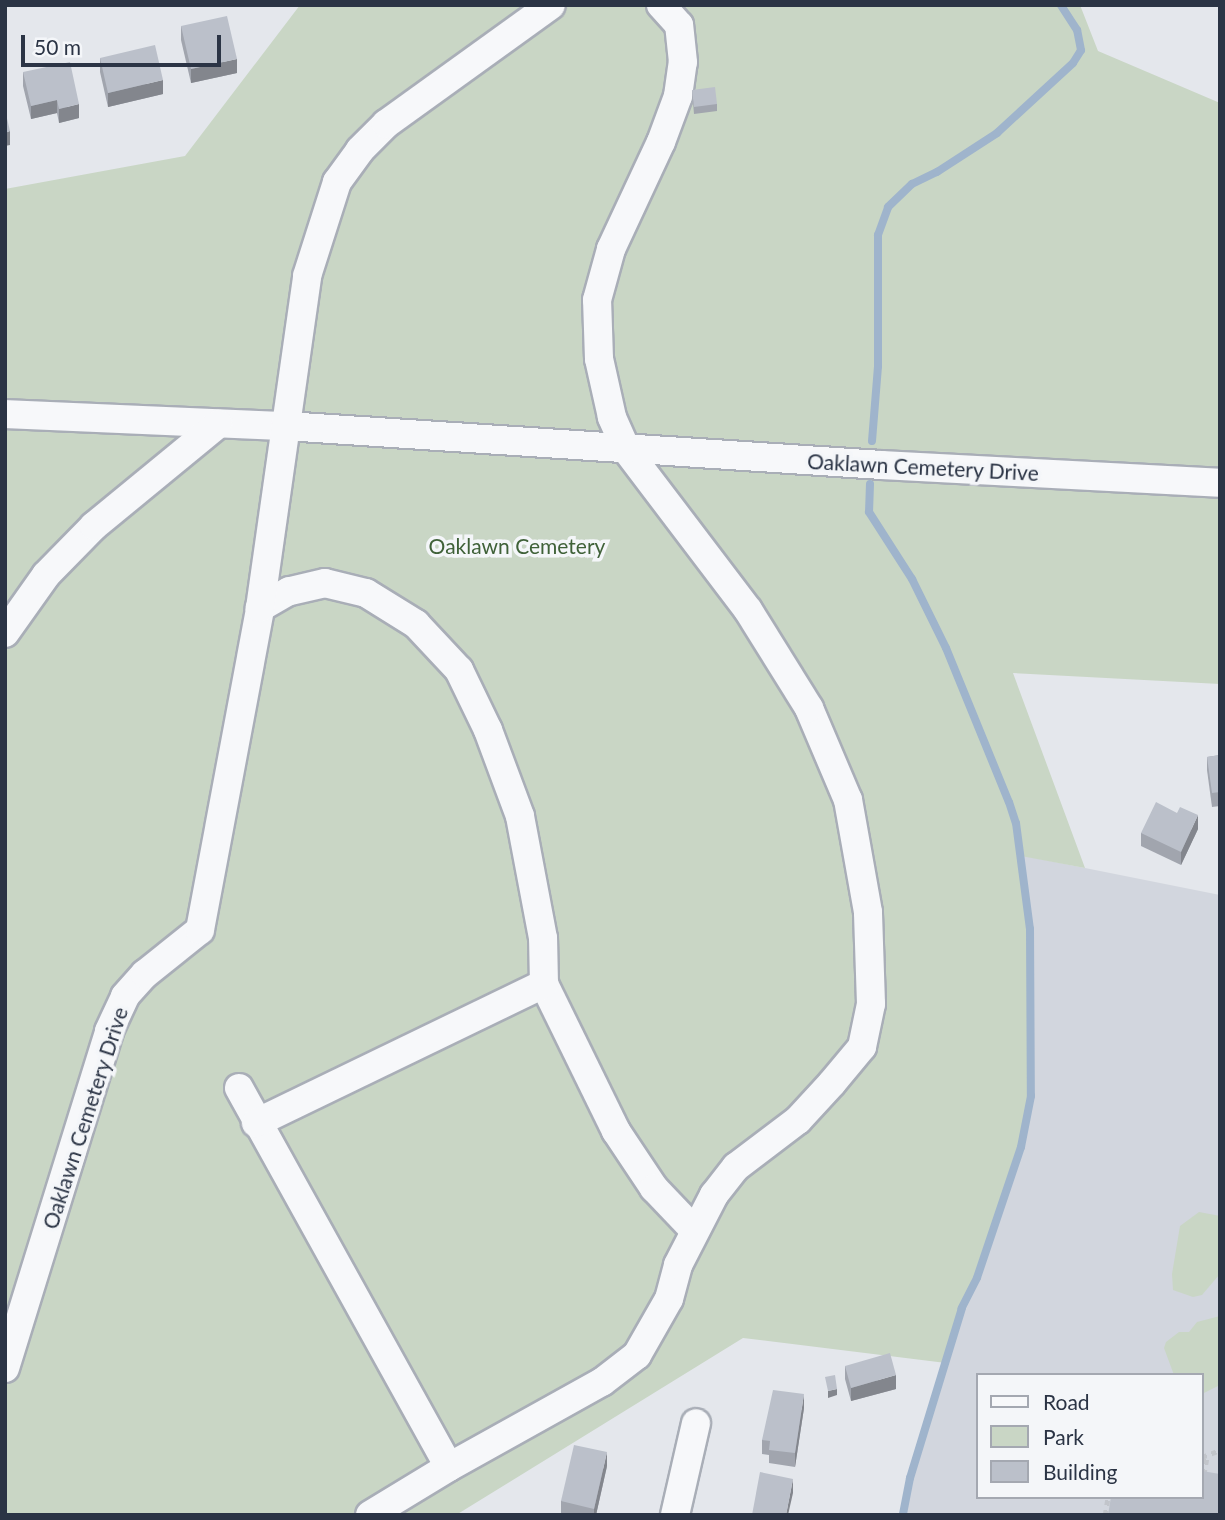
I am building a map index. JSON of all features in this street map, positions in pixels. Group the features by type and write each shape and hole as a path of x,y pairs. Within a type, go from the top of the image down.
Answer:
{"street":[{"name":"Oaklawn Cemetery Drive","path":"5,1368 109,1031 125,996 145,974 200,930 260,608 307,276 337,182 360,150 386,124 551,5"},
{"path":"370,1515 449,1466 603,1382 637,1355 669,1299 678,1265 694,1230 736,1167 798,1120 862,1046 871,1004 868,912 848,800 809,708 748,610 626,449 612,417 599,359 597,300 611,249 678,96 683,62 679,25 661,5"},
{"name":"Oaklawn Cemetery Drive","path":"5,414 285,426 626,449 1220,483"},
{"path":"5,633 46,575 94,526 218,424"},
{"path":"260,608 289,591 325,583 366,593 416,624 459,670 488,730 520,816 543,937 544,984 616,1131 654,1188 694,1230"},
{"path":"256,1123 544,984"},
{"path":"239,1088 256,1123 449,1466"},
{"path":"675,1515 696,1423"}],"path":[{"path":"1204,1457 1220,1450"}],"shaded area":[{"path":"1020,855 1220,895 1220,1515 903,1515 910,1478 962,1308 977,1278 1021,1147 1031,1096 1030,929"}],"green space":[{"name":"Oaklawn Cemetery","path":"300,5 1080,5 1098,51 1220,103 1220,684 1013,673 1085,868 1021,856 1030,929 1031,1096 1021,1147 977,1278 962,1308 946,1363 743,1338 456,1515 5,1515 5,189 185,156"},
{"path":"1199,1212 1220,1216 1220,1269 1219,1275 1202,1295 1193,1297 1173,1290 1172,1274 1180,1226"},
{"path":"1220,1316 1220,1385 1204,1393 1204,1373 1173,1373 1164,1348 1166,1342 1179,1332 1189,1332 1197,1322"}],"building":[{"path":"227,16 237,59 191,69 181,26"},
{"path":"155,45 163,80 108,93 100,58"},
{"path":"70,62 79,104 59,109 57,100 31,106 23,72"},
{"path":"715,87 717,104 694,107 692,90"},
{"path":"5,110 10,131 5,133"},
{"path":"1220,755 1220,792 1212,793 1207,757"},
{"path":"1156,802 1177,813 1180,807 1198,815 1181,852 1141,833"},
{"path":"890,1353 896,1375 851,1388 845,1366"},
{"path":"835,1375 837,1389 828,1391 825,1377"},
{"path":"773,1390 804,1394 795,1453 769,1450 770,1441 762,1440"},
{"path":"574,1445 607,1452 594,1509 561,1501"},
{"path":"1204,1471 1220,1474 1220,1515 1108,1515 1111,1499 1204,1499"},
{"path":"760,1472 793,1479 786,1515 752,1515"}],"waterway":[{"path":"872,441 878,366 878,235 888,207 912,184 937,172 997,133 1073,63 1081,50 1077,30 1061,5"},
{"path":"870,484 869,512 912,579 946,648 1009,802 1016,823 1030,929 1031,1096 1021,1147 977,1278 962,1308 910,1478 903,1515"}]}
